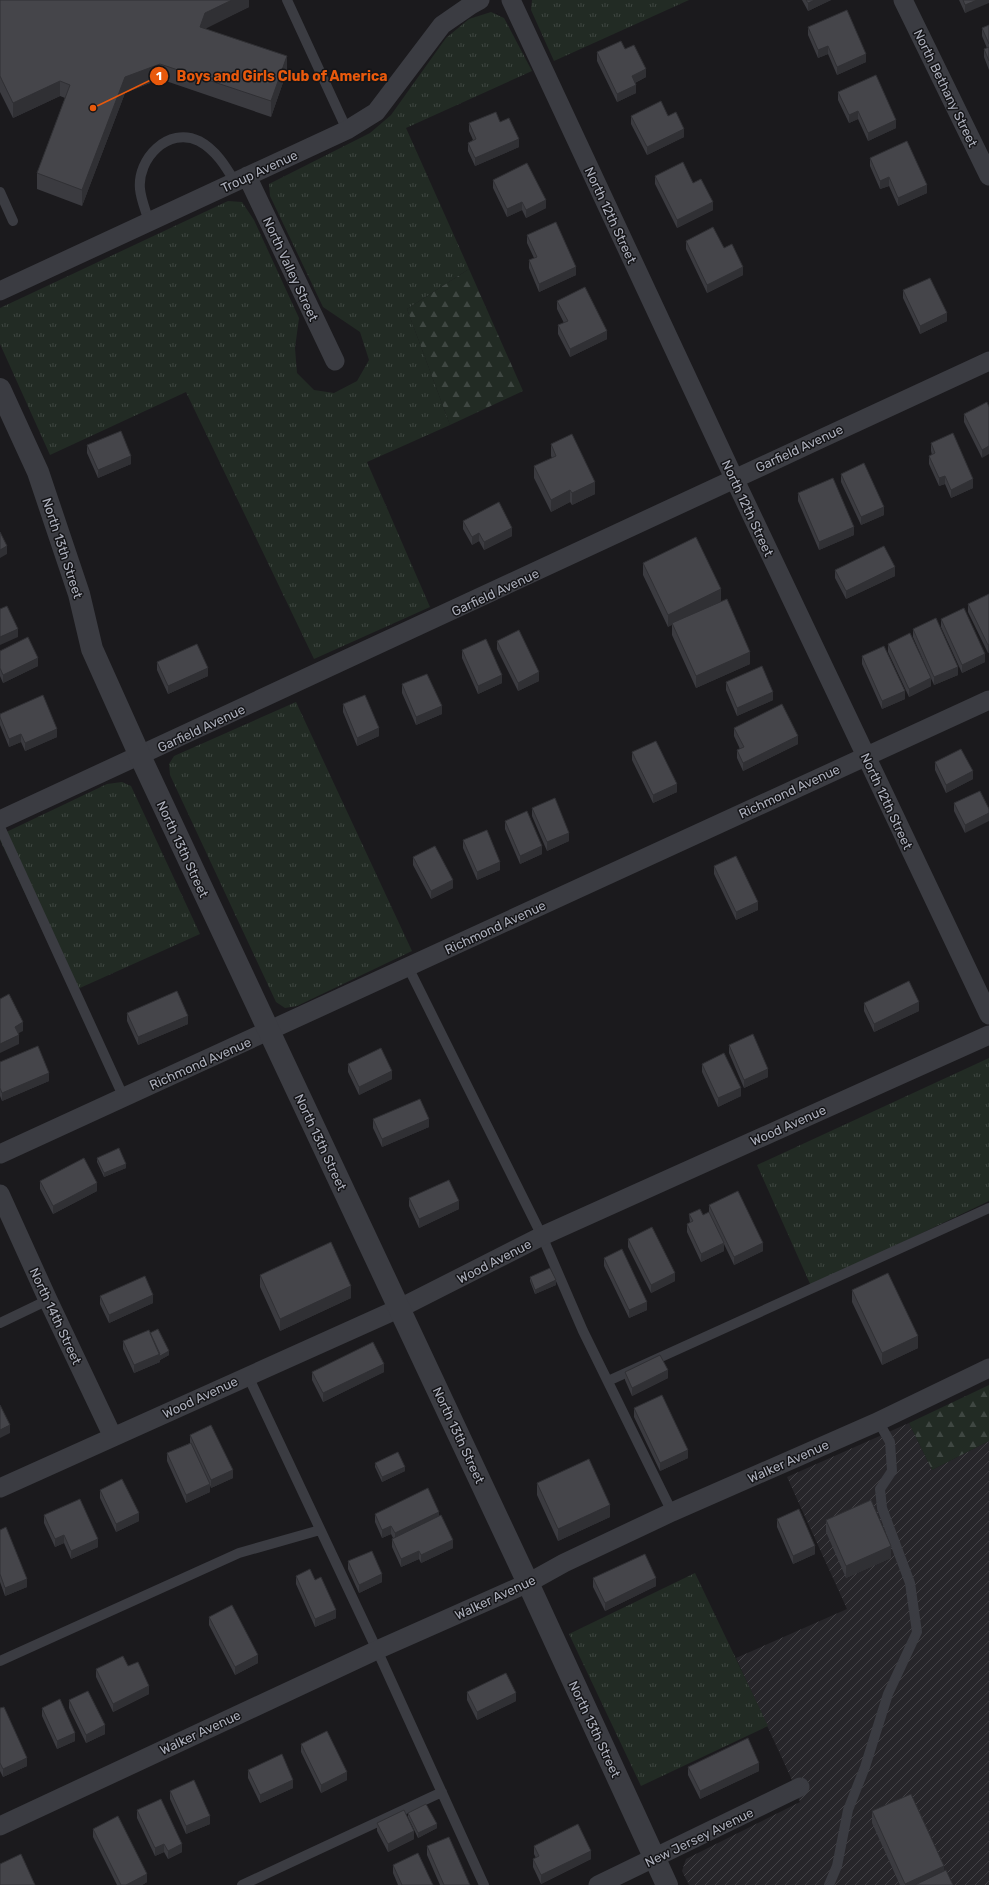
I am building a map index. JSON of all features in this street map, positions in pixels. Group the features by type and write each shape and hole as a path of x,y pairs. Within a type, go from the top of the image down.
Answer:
{"street":[{"name":"Troup Avenue","path":"0,291 347,130 376,112 442,25 470,5 480,0"},
{"name":"North 12th Street","path":"511,0 734,478 989,1015"},
{"name":"North Bethany Street","path":"903,0 989,176"},
{"name":"North Valley Street","path":"241,179 334,361"},
{"name":"Garfield Avenue","path":"0,820 422,626 734,478 989,361"},
{"name":"North 13th Street","path":"0,389 38,472 79,594 92,649 268,1032 400,1308 667,1885"},
{"name":"Richmond Avenue","path":"0,1154 989,700"},
{"name":"Wood Avenue","path":"0,1488 400,1308 542,1236 989,1035"},
{"name":"North 14th Street","path":"0,1194 113,1437"},
{"name":"Walker Avenue","path":"0,1826 377,1650 528,1583 672,1512 878,1421 989,1368"},
{"name":"New Jersey Avenue","path":"598,1885 655,1859 800,1787"}],"lane":[{"path":"288,0 347,130"},
{"path":"150,222 140,189 142,170 152,153 164,142 181,138 199,141 214,152 224,164 241,179"},
{"path":"0,192 13,221"},
{"path":"0,827 124,1098"},
{"path":"408,967 542,1236 583,1331 672,1512"},
{"path":"608,1381 989,1208"},
{"path":"0,1322 48,1300"},
{"path":"248,1376 377,1650 484,1885"},
{"path":"829,1885 837,1866 848,1810 865,1768 888,1694 917,1632 910,1583 882,1508 880,1489 892,1472 890,1442 878,1421"},
{"path":"0,1661 239,1553 320,1530"},
{"path":"242,1885 442,1792"}],"shaded area":[{"path":"909,1423 932,1470 989,1441 989,1885 689,1885 682,1871 686,1859 800,1802 792,1780 736,1658 847,1609 787,1477"}],"green space":[{"path":"532,0 689,0 554,61 531,10"},
{"path":"491,12 504,18 532,71 406,128 469,269 407,309 450,425 367,462 430,607 314,659 186,392 50,455 0,344 0,308 228,201 242,202 254,220 299,318 295,348 297,373 314,390 334,393 357,381 369,360 360,332 323,307 270,196 269,184 370,133 391,115 446,38 469,19"},
{"path":"469,269 523,391 450,425 407,309"},
{"path":"296,702 412,951 297,1006 285,1008 276,1002 170,775 169,764 174,756"},
{"path":"122,782 131,786 200,934 71,992 0,840 0,835 107,784"},
{"path":"989,1058 989,1201 811,1286 757,1165"},
{"path":"989,1385 989,1441 932,1470 909,1423"},
{"path":"695,1573 768,1726 641,1786 569,1634"}],"building":[{"path":"0,0 232,0 205,13 200,27 287,56 271,101 160,64 125,77 82,190 37,173 70,85 60,81 13,103 0,76"},
{"path":"806,0 815,0 808,3"},
{"path":"963,0 977,0 965,5"},
{"path":"847,10 866,54 837,67 828,46 818,50 808,27"},
{"path":"989,25 989,44 982,28"},
{"path":"621,41 625,49 634,45 646,69 632,76 636,85 617,94 597,52"},
{"path":"989,47 989,61 984,49"},
{"path":"876,75 896,120 868,133 858,111 849,115 838,92"},
{"path":"661,101 668,116 676,112 684,129 647,147 631,116"},
{"path":"496,112 500,122 509,118 519,139 475,158 468,143 476,139 469,123"},
{"path":"907,141 927,185 898,198 889,177 880,181 870,158"},
{"path":"683,162 693,183 701,179 713,202 677,220 655,176"},
{"path":"527,163 546,200 526,210 522,202 507,209 493,180"},
{"path":"556,222 576,267 539,284 529,260 537,257 527,235"},
{"path":"713,227 724,248 732,244 743,267 707,285 686,241"},
{"path":"930,278 947,313 920,326 903,290"},
{"path":"585,287 607,331 570,349 558,325 568,321 557,301"},
{"path":"987,402 989,407 989,446 982,450 964,414"},
{"path":"121,431 131,456 98,470 87,445"},
{"path":"953,433 973,479 951,490 945,476 939,478 929,456 935,453 931,443"},
{"path":"572,434 595,482 572,493 570,490 551,500 534,466 556,456 551,444"},
{"path":"864,463 884,507 861,517 841,474"},
{"path":"833,478 854,527 819,542 798,493"},
{"path":"499,502 512,528 484,542 479,533 472,537 463,521"},
{"path":"0,532 7,546 0,550"},
{"path":"696,537 721,589 668,615 643,563"},
{"path":"884,546 895,567 846,591 835,570"},
{"path":"989,594 989,644 988,645 968,604"},
{"path":"727,599 750,652 696,676 672,623"},
{"path":"7,606 18,629 0,637 0,609"},
{"path":"964,608 985,654 962,665 941,619"},
{"path":"936,618 958,667 934,677 913,629"},
{"path":"519,630 539,672 518,683 497,641"},
{"path":"910,633 931,678 909,689 888,644"},
{"path":"28,637 38,658 3,675 0,668 0,651"},
{"path":"486,639 502,675 478,686 462,650"},
{"path":"197,644 208,668 168,686 157,662"},
{"path":"884,646 905,691 882,701 862,656"},
{"path":"762,666 773,692 737,708 726,682"},
{"path":"427,674 442,706 416,717 402,684"},
{"path":"43,695 57,729 25,743 21,734 9,739 0,714"},
{"path":"365,695 379,728 357,738 343,704"},
{"path":"782,704 798,736 743,763 737,750 744,747 734,728"},
{"path":"656,741 677,784 653,795 632,752"},
{"path":"961,749 973,771 946,785 935,762"},
{"path":"980,791 989,809 989,813 965,825 954,803"},
{"path":"555,798 569,833 547,842 532,808"},
{"path":"527,811 542,846 520,856 505,821"},
{"path":"487,830 500,862 477,872 463,840"},
{"path":"435,846 453,880 431,891 413,857"},
{"path":"736,856 758,902 736,912 714,866"},
{"path":"909,981 919,1002 874,1024 864,1003"},
{"path":"177,991 188,1016 138,1037 127,1013"},
{"path":"9,994 23,1022 15,1027 19,1035 0,1044 0,999"},
{"path":"753,1034 768,1069 744,1080 729,1045"},
{"path":"38,1046 49,1073 2,1093 0,1088 0,1062"},
{"path":"381,1048 392,1071 359,1087 348,1064"},
{"path":"724,1053 741,1088 718,1098 702,1064"},
{"path":"420,1099 429,1119 382,1139 373,1119"},
{"path":"119,1148 126,1164 104,1173 97,1158"},
{"path":"84,1158 97,1183 53,1206 40,1181"},
{"path":"449,1180 459,1201 419,1219 409,1198"},
{"path":"738,1191 763,1243 734,1257 709,1205"},
{"path":"700,1209 703,1215 709,1212 724,1243 701,1254 687,1224 693,1221 689,1214"},
{"path":"652,1227 675,1273 651,1285 628,1239"},
{"path":"331,1242 351,1286 280,1319 260,1275"},
{"path":"622,1249 647,1302 629,1310 604,1258"},
{"path":"550,1268 556,1280 535,1290 530,1277"},
{"path":"888,1273 918,1336 882,1353 852,1290"},
{"path":"145,1276 153,1295 109,1315 100,1296"},
{"path":"158,1329 169,1351 160,1356 150,1333"},
{"path":"149,1330 160,1354 134,1365 123,1341"},
{"path":"373,1342 384,1364 323,1393 312,1372"},
{"path":"660,1355 668,1370 632,1388 625,1372"},
{"path":"662,1395 688,1450 660,1463 634,1408"},
{"path":"0,1405 10,1425 0,1430"},
{"path":"211,1425 233,1470 211,1480 190,1435"},
{"path":"191,1443 210,1484 186,1495 167,1453"},
{"path":"398,1452 405,1467 382,1477 375,1463"},
{"path":"589,1459 610,1505 558,1529 537,1483"},
{"path":"122,1479 139,1513 116,1524 100,1490"},
{"path":"428,1488 439,1512 395,1533 391,1526 382,1530 375,1514"},
{"path":"80,1499 98,1539 71,1551 64,1535 55,1539 44,1515"},
{"path":"871,1500 891,1546 846,1566 826,1520"},
{"path":"799,1509 815,1546 793,1556 777,1519"},
{"path":"441,1515 453,1540 421,1555 419,1551 401,1559 392,1539"},
{"path":"6,1527 27,1579 5,1588 0,1574 0,1530"},
{"path":"372,1551 382,1574 359,1585 348,1561"},
{"path":"645,1554 656,1578 605,1603 593,1578"},
{"path":"310,1569 315,1580 321,1577 336,1610 315,1619 296,1576"},
{"path":"232,1605 258,1655 235,1667 209,1617"},
{"path":"123,1656 128,1666 138,1662 149,1686 113,1704 96,1669"},
{"path":"506,1673 516,1693 477,1712 467,1692"},
{"path":"88,1691 105,1725 86,1735 69,1700"},
{"path":"60,1699 75,1733 57,1741 42,1708"},
{"path":"4,1707 27,1758 3,1769 0,1763 0,1708"},
{"path":"327,1731 347,1772 321,1785 301,1744"},
{"path":"748,1738 759,1763 700,1791 688,1767"},
{"path":"282,1754 293,1780 260,1795 248,1770"},
{"path":"194,1780 210,1816 186,1826 170,1791"},
{"path":"911,1794 944,1866 905,1884 872,1811"},
{"path":"161,1799 182,1844 168,1851 164,1844 155,1848 137,1810"},
{"path":"426,1804 437,1824 418,1833 408,1813"},
{"path":"404,1810 414,1831 388,1844 377,1823"},
{"path":"118,1816 147,1874 126,1885 121,1885 93,1829"},
{"path":"578,1824 591,1851 541,1875 533,1859 539,1856 534,1846"},
{"path":"449,1837 470,1885 444,1885 427,1846"},
{"path":"418,1853 433,1885 402,1885 393,1865"},
{"path":"21,1854 35,1885 0,1885 0,1864"},
{"path":"946,1870 953,1885 915,1885"}],"place":[{"name":"Boys and Girls Club of America","path":"93,108"}]}
